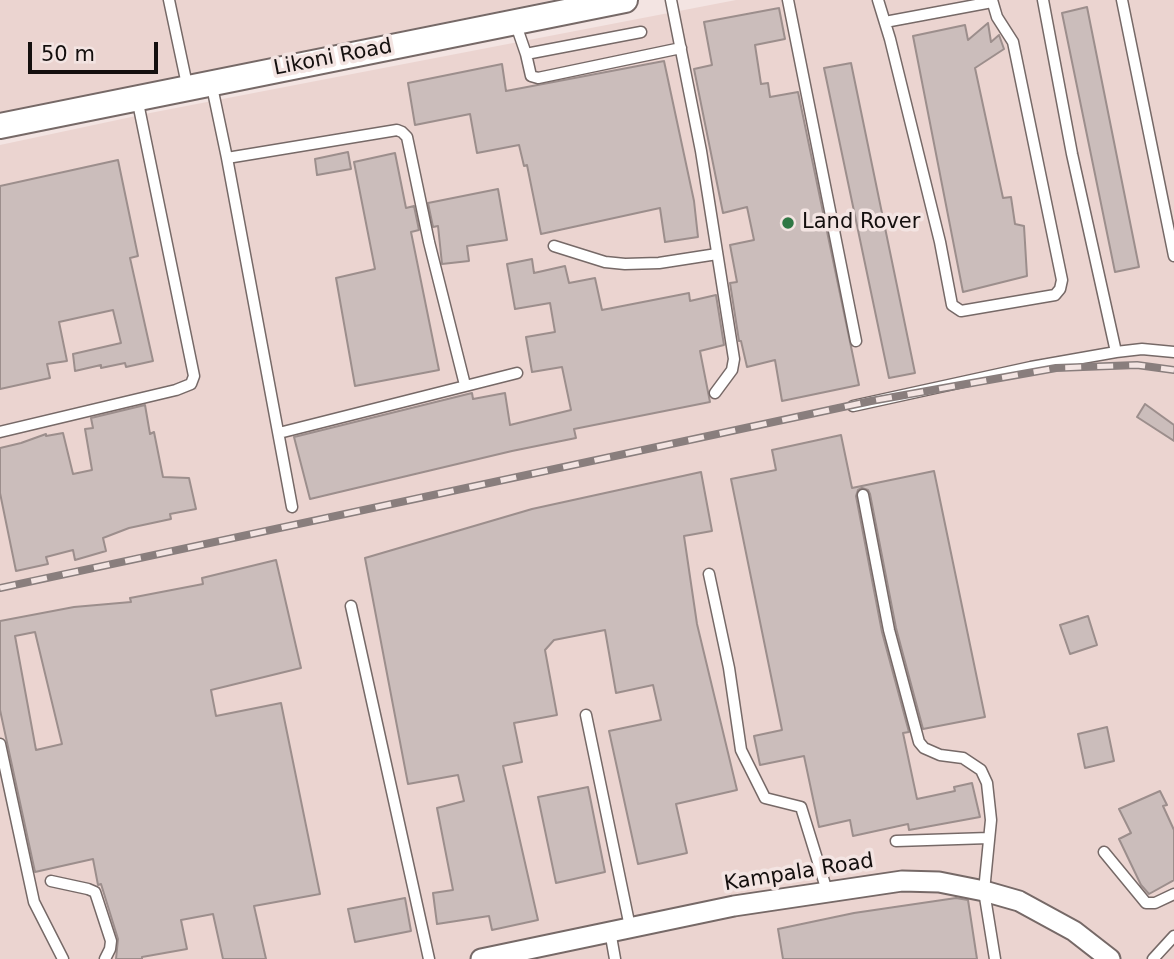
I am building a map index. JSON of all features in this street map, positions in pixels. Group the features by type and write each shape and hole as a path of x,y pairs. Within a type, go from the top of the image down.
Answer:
{"street":[{"name":"Likoni Road","path":"0,126 580,0"},
{"name":"Likoni Road","path":"0,117 625,0"},
{"name":"Kampala Road","path":"481,959 734,906 902,881 939,882 1019,901 1074,931 1110,959"}],"lane":[{"path":"169,0 228,158 292,506"},
{"path":"671,0 701,151 734,359 732,370 715,393"},
{"path":"788,0 856,341"},
{"path":"878,0 940,242 952,305 961,311 1055,295 1062,280 1013,42 997,17 992,1 885,22"},
{"path":"1043,0 1072,154 1116,352"},
{"path":"1122,0 1174,256"},
{"path":"515,22 531,76 538,78 681,48"},
{"path":"526,54 641,32"},
{"path":"0,432 176,390 191,384 194,376 137,97"},
{"path":"228,158 397,130 402,132 407,137 429,242 465,385"},
{"path":"554,246 606,262 625,264 717,254"},
{"path":"853,405 1116,352 1142,349 1174,352"},
{"path":"279,433 517,373"},
{"path":"863,495 889,630 914,730 924,748 940,755 963,758 981,770 987,783 991,820 984,891 995,959"},
{"path":"709,574 729,668 741,750 765,798 800,807 827,891"},
{"path":"351,606 429,959"},
{"path":"586,715 620,929 615,959"},
{"path":"0,744 34,902 63,959"},
{"path":"896,841 989,838"},
{"path":"1104,852 1146,902 1155,903 1174,894"},
{"path":"51,881 95,892 111,940 105,959"},
{"path":"1153,959 1174,936"}],"shaded area":[{"path":"0,0 553,0 0,113"},
{"path":"736,0 1174,0 1174,959 0,959 0,145 150,113"}],"building":[{"path":"1087,7 1139,267 1115,272 1062,13"},
{"path":"779,8 785,39 755,45 761,84 768,83 770,97 798,92 859,385 782,401 775,360 747,367 739,341 730,283 737,282 730,245 754,240 747,207 723,213 694,69 712,65 704,22"},
{"path":"988,23 991,42 999,35 1004,49 975,68 1003,198 1011,197 1015,224 1024,226 1027,276 963,292 913,36 965,25 968,40"},
{"path":"664,61 694,201 698,237 665,242 660,208 541,234 527,165 524,166 519,145 477,153 470,114 415,125 408,83 502,64 506,91"},
{"path":"851,63 915,373 889,378 824,68"},
{"path":"348,152 351,169 317,175 315,159"},
{"path":"395,153 406,208 414,206 419,230 411,232 439,370 355,386 336,278 375,269 354,162"},
{"path":"118,160 138,256 130,258 153,361 126,367 125,363 101,368 101,365 75,371 73,354 121,343 113,310 59,322 67,361 47,364 50,378 0,389 0,186"},
{"path":"498,189 507,240 467,246 469,261 442,264 438,226 433,227 428,203"},
{"path":"532,259 534,273 565,266 569,283 595,278 602,310 689,293 690,301 716,295 724,345 700,351 710,402 574,429 576,438 310,499 294,437 472,393 473,399 505,393 510,425 571,410 562,367 532,372 526,337 555,332 550,303 515,309 507,264"},
{"path":"1145,404 1174,425 1174,441 1137,417"},
{"path":"145,405 150,434 154,432 163,477 189,478 196,509 170,514 171,519 129,528 103,538 106,551 75,560 73,550 46,557 48,564 16,571 0,493 0,448 46,434 63,433 73,474 92,470 85,429 93,428 91,418"},
{"path":"841,435 852,488 934,471 985,717 923,729 896,628 870,494 862,488 856,496 882,632 909,732 903,733 917,799 955,791 954,787 972,783 980,817 909,830 908,824 853,836 850,820 819,827 804,756 760,765 754,736 782,730 731,479 776,470 772,450"},
{"path":"701,472 712,531 684,536 697,624 737,790 676,804 687,853 638,864 609,731 661,720 653,685 616,693 605,630 554,640 545,650 557,715 514,723 522,762 503,766 538,920 492,930 489,916 437,924 433,893 453,890 437,808 464,801 458,775 408,784 365,558 532,509"},
{"path":"276,560 301,668 211,690 216,716 281,703 320,894 254,906 266,959 223,959 213,914 181,920 187,949 142,959 116,959 118,939 101,884 98,885 93,859 35,872 0,710 0,621 74,607 131,602 130,598 203,584 202,578","holes":["35,632 62,744 36,750 15,636"]},
{"path":"1088,616 1097,645 1070,654 1060,625"},
{"path":"1107,727 1114,761 1085,768 1078,734"},
{"path":"588,787 605,872 556,883 538,797"},
{"path":"1160,791 1167,805 1163,806 1174,830 1174,880 1149,894 1141,885 1119,839 1131,833 1119,809"},
{"path":"405,898 411,931 355,942 348,909"},
{"path":"956,898 968,900 977,959 783,959 778,929 854,913"}],"railway":[{"path":"0,588 871,401 1056,368 1137,365 1174,370"}],"place":[{"name":"Land Rover","path":"788,223"}]}
